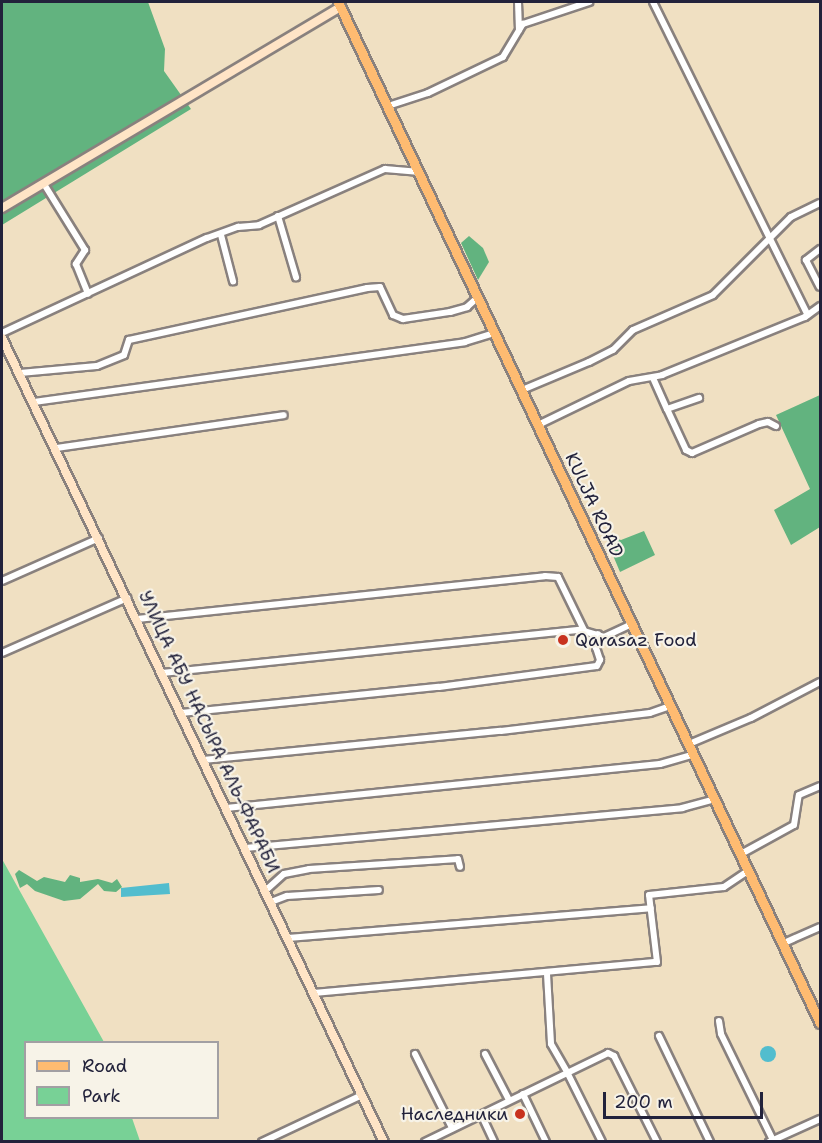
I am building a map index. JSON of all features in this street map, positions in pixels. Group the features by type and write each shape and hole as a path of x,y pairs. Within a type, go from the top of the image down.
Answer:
{"main road":[{"name":"KULJA ROAD","path":"340,4 417,172 820,1023"}],"street":[{"path":"518,2 519,30"},
{"path":"388,106 428,93 503,57 519,30 531,21 589,2"},
{"path":"653,2 808,315"},
{"path":"2,208 340,4"},
{"path":"2,333 221,235 278,216 390,167 417,172"},
{"path":"44,184 85,250 76,264 88,294"},
{"path":"522,390 589,362 613,350 633,330 713,295 791,217 820,203"},
{"path":"278,216 296,277"},
{"path":"221,235 233,281"},
{"path":"820,249 806,260 820,287"},
{"path":"20,373 97,366 124,355 129,340 367,288 380,287 393,315 403,320 467,307 478,297"},
{"path":"538,425 629,381 653,378 808,315 820,306"},
{"path":"34,402 465,342 495,333"},
{"name":"УЛИЦА АБУ НАСЫРА АЛЬ-ФАРАБИ","path":"2,338 384,1142"},
{"path":"653,378 686,450 692,453 759,424 768,422 776,426"},
{"path":"667,409 699,398"},
{"path":"56,448 284,415"},
{"path":"2,581 99,538"},
{"path":"137,619 551,576 558,577 564,585 584,630"},
{"path":"2,653 127,598"},
{"path":"162,673 584,630 610,636 632,624"},
{"path":"181,713 439,687 597,666 600,660 596,648 598,634"},
{"path":"689,744 751,718 820,682"},
{"path":"203,760 501,731 650,713 670,706"},
{"path":"226,808 660,764 694,754"},
{"path":"741,854 794,825 799,795 820,786"},
{"path":"245,848 682,808 715,799"},
{"path":"266,891 284,874 309,869 458,859 460,867"},
{"path":"314,993 547,974 657,962 649,895 655,891 724,887 749,870"},
{"path":"271,902 287,896 379,890"},
{"path":"288,938 651,908"},
{"path":"784,943 820,927"},
{"path":"547,974 551,1044 602,1142"},
{"path":"719,1021 721,1034 771,1141 820,1119"},
{"path":"659,1036 710,1142"},
{"path":"425,1142 437,1139 452,1128 611,1053 657,1142"},
{"path":"415,1054 452,1128"},
{"path":"485,1054 509,1100"},
{"path":"523,1094 546,1142"},
{"path":"262,1142 362,1095"},
{"path":"481,1114 494,1142"}],"green space":[{"path":"2,2 148,2 165,49 164,71 191,109 2,225"},
{"path":"469,236 483,248 489,262 478,280 461,243"},
{"path":"820,395 820,527 791,545 774,510 810,489 776,415"},
{"path":"644,531 655,555 620,572 604,534 621,540"},
{"path":"2,859 103,1041 24,1041 24,1119 132,1119 140,1141 2,1141"},
{"path":"19,870 37,881 44,877 65,882 70,875 80,878 80,882 98,879 112,883 117,879 122,887 116,892 104,891 98,884 80,899 64,901 35,891 27,884 20,888 15,874"}],"water":[{"path":"169,883 170,894 121,897 121,888"},
{"path":"768,1046 774,1048 776,1054 774,1060 768,1062 762,1060 760,1054 762,1048"}],"place":[{"name":"Qarasaz Food","path":"563,640"},
{"name":"Наследники","path":"520,1114"}]}
